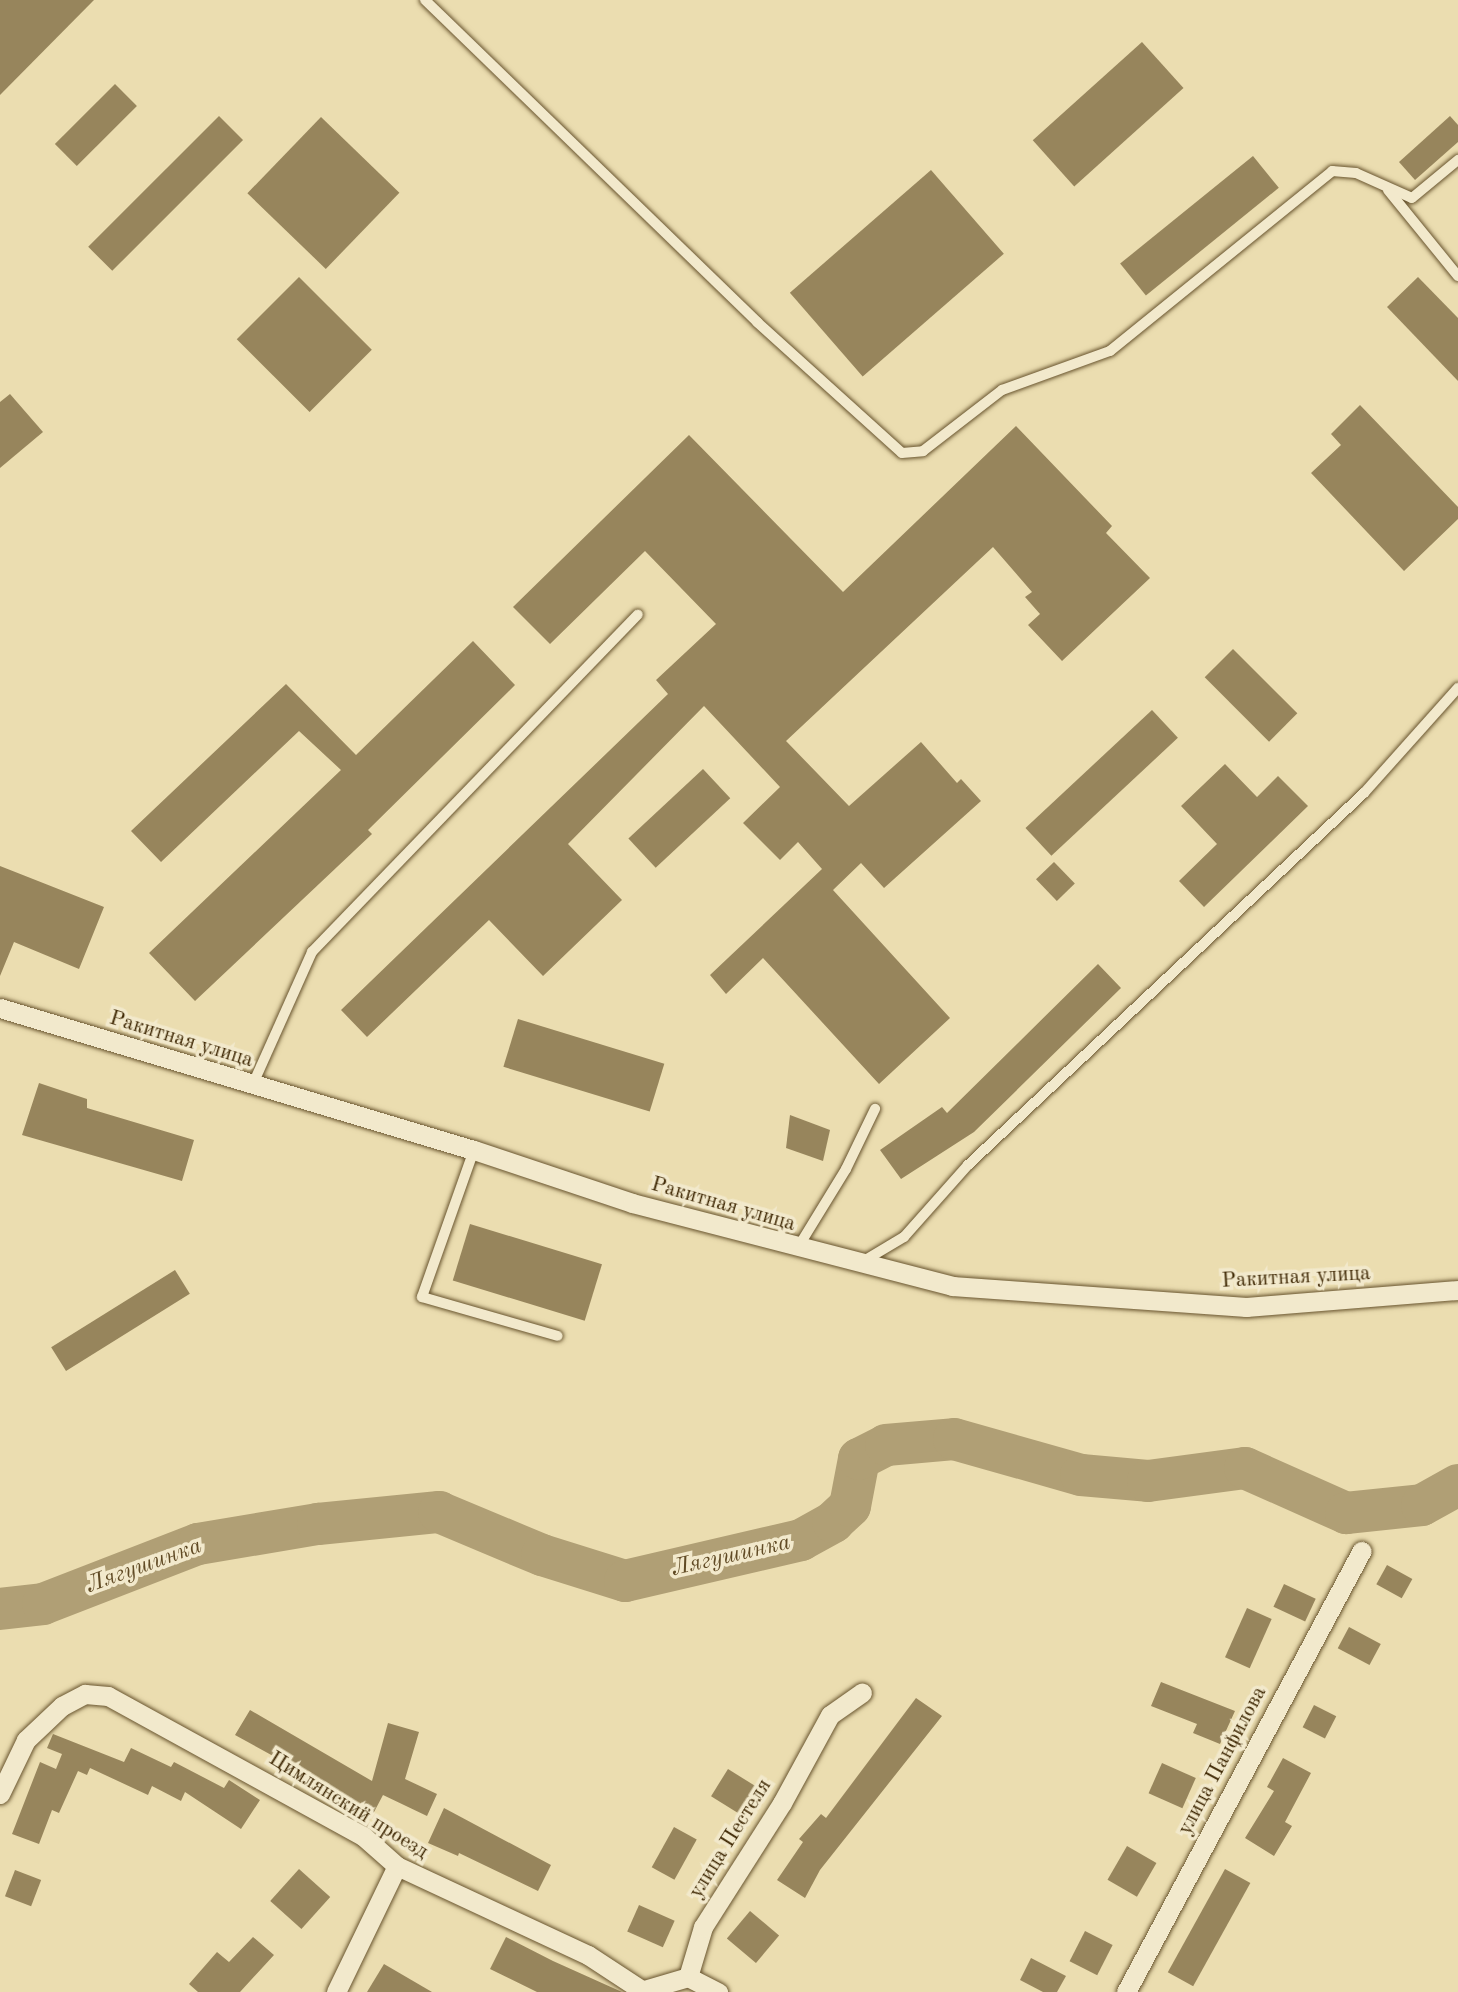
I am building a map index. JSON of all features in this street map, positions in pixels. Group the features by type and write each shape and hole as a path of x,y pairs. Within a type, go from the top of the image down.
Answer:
{"street":[{"name":"Ракитная улица","path":"0,1009 474,1150 632,1203 796,1249 951,1286 1246,1307 1458,1290"},
{"name":"улица Панфилова","path":"1126,1992 1361,1551"},
{"name":"улица Пестеля","path":"688,1977 703,1927 782,1803 830,1715 862,1693"},
{"name":"Цимлянский проезд","path":"0,1794 26,1740 62,1706 85,1694 108,1696 363,1836 397,1867 588,1955 638,1990"},
{"path":"336,1992 397,1867"},
{"path":"638,1990 688,1977 718,1992"}],"lane":[{"path":"425,0 757,322 902,453 923,451 1002,390 1110,351 1332,171 1356,173 1388,190 1412,198 1458,160"},
{"path":"1388,190 1458,276"},
{"path":"252,1085 312,952 638,615"},
{"path":"858,1265 904,1237 968,1166 1364,793 1458,688"},
{"path":"796,1249 846,1169 875,1109"},
{"path":"474,1150 422,1297 558,1336"}],"building":[{"path":"0,0 94,0 0,95"},
{"path":"1142,42 1183,88 1074,186 1033,140"},
{"path":"115,84 137,106 77,166 55,144"},
{"path":"219,116 243,140 112,271 88,247"},
{"path":"1450,116 1458,125 1458,142 1415,180 1399,162"},
{"path":"321,117 399,193 326,269 247,193"},
{"path":"1253,156 1279,188 1146,295 1120,264"},
{"path":"931,170 1004,254 863,376 790,293"},
{"path":"299,277 372,350 310,412 237,339"},
{"path":"1418,277 1458,318 1458,381 1387,307"},
{"path":"10,394 43,432 0,468 0,402"},
{"path":"1360,405 1458,507 1458,519 1404,571 1311,473 1341,445 1331,434"},
{"path":"1016,426 1112,526 1106,533 1150,578 1062,661 1028,625 1040,614 1025,597 1032,592 993,547 786,741 849,806 921,742 957,783 961,779 981,801 884,888 861,863 833,890 950,1018 879,1084 763,958 726,994 710,975 822,869 798,842 780,860 743,823 780,787 704,706 568,844 622,900 543,976 489,920 367,1037 341,1010 668,694 656,680 716,624 645,551 550,644 513,607 689,435 843,592"},
{"path":"473,641 515,685 368,830 372,834 195,1001 149,953 341,770 299,731 161,862 131,831 286,684 356,755"},
{"path":"1233,649 1297,713 1269,742 1205,677"},
{"path":"1152,710 1178,738 1051,856 1025,828"},
{"path":"1225,764 1257,797 1278,776 1308,806 1204,907 1179,881 1217,844 1181,806"},
{"path":"703,769 730,798 656,868 628,839"},
{"path":"1054,862 1075,884 1057,901 1036,879"},
{"path":"0,866 104,907 79,969 14,942 0,976"},
{"path":"1098,964 1121,988 974,1132 901,1179 880,1150 942,1107 947,1113"},
{"path":"518,1019 664,1064 650,1112 503,1067"},
{"path":"39,1083 87,1099 87,1108 194,1140 182,1181 22,1135"},
{"path":"790,1115 830,1130 823,1161 786,1148"},
{"path":"470,1224 602,1264 585,1321 453,1280"},
{"path":"175,1270 190,1294 66,1371 51,1347"},
{"path":"1387,1565 1412,1579 1402,1598 1376,1584"},
{"path":"1284,1584 1316,1599 1305,1621 1273,1607"},
{"path":"1247,1608 1272,1619 1250,1668 1225,1657"},
{"path":"1349,1627 1381,1644 1370,1665 1338,1648"},
{"path":"1161,1682 1235,1711 1220,1744 1193,1733 1197,1724 1151,1706"},
{"path":"916,1698 942,1716 820,1870 805,1898 777,1880 803,1842 799,1839 821,1814 826,1818"},
{"path":"1314,1705 1336,1716 1325,1739 1303,1727"},
{"path":"250,1710 372,1781 388,1723 419,1732 405,1779 437,1794 427,1816 383,1795 373,1814 293,1773 295,1768 235,1735"},
{"path":"53,1734 124,1762 131,1748 171,1767 174,1762 224,1788 229,1780 260,1800 241,1829 185,1792 181,1801 152,1786 148,1795 90,1768 87,1775 78,1771 59,1813 52,1810 39,1844 12,1834 40,1762 56,1769 62,1754 47,1748"},
{"path":"1283,1758 1311,1773 1285,1822 1292,1826 1274,1856 1245,1838 1274,1791 1267,1787"},
{"path":"1162,1763 1196,1778 1182,1808 1149,1793"},
{"path":"728,1769 759,1788 742,1815 711,1796"},
{"path":"444,1808 551,1865 538,1891 459,1853 458,1856 428,1843"},
{"path":"674,1827 697,1840 674,1880 652,1867"},
{"path":"1127,1846 1156,1863 1137,1897 1108,1880"},
{"path":"299,1869 330,1897 301,1929 270,1901"},
{"path":"1225,1869 1250,1883 1193,1986 1168,1972"},
{"path":"15,1870 41,1880 31,1906 5,1896"},
{"path":"639,1905 675,1921 663,1947 627,1931"},
{"path":"750,1911 779,1935 756,1963 727,1939"},
{"path":"1085,1931 1113,1945 1097,1975 1070,1961"},
{"path":"253,1937 274,1955 240,1992 198,1992 189,1984 217,1952 229,1962"},
{"path":"506,1937 622,1992 537,1992 490,1969"},
{"path":"1031,1958 1066,1976 1057,1992 1043,1992 1020,1980"},
{"path":"384,1964 432,1992 367,1992"}],"waterway":[{"name":"Лягушинка","path":"0,1609 43,1604 198,1544 318,1524 439,1512 542,1555 625,1581 801,1540 833,1522 850,1506 859,1459 886,1445 954,1439 1081,1475 1148,1481 1245,1468 1346,1513 1422,1505 1458,1485"}]}
